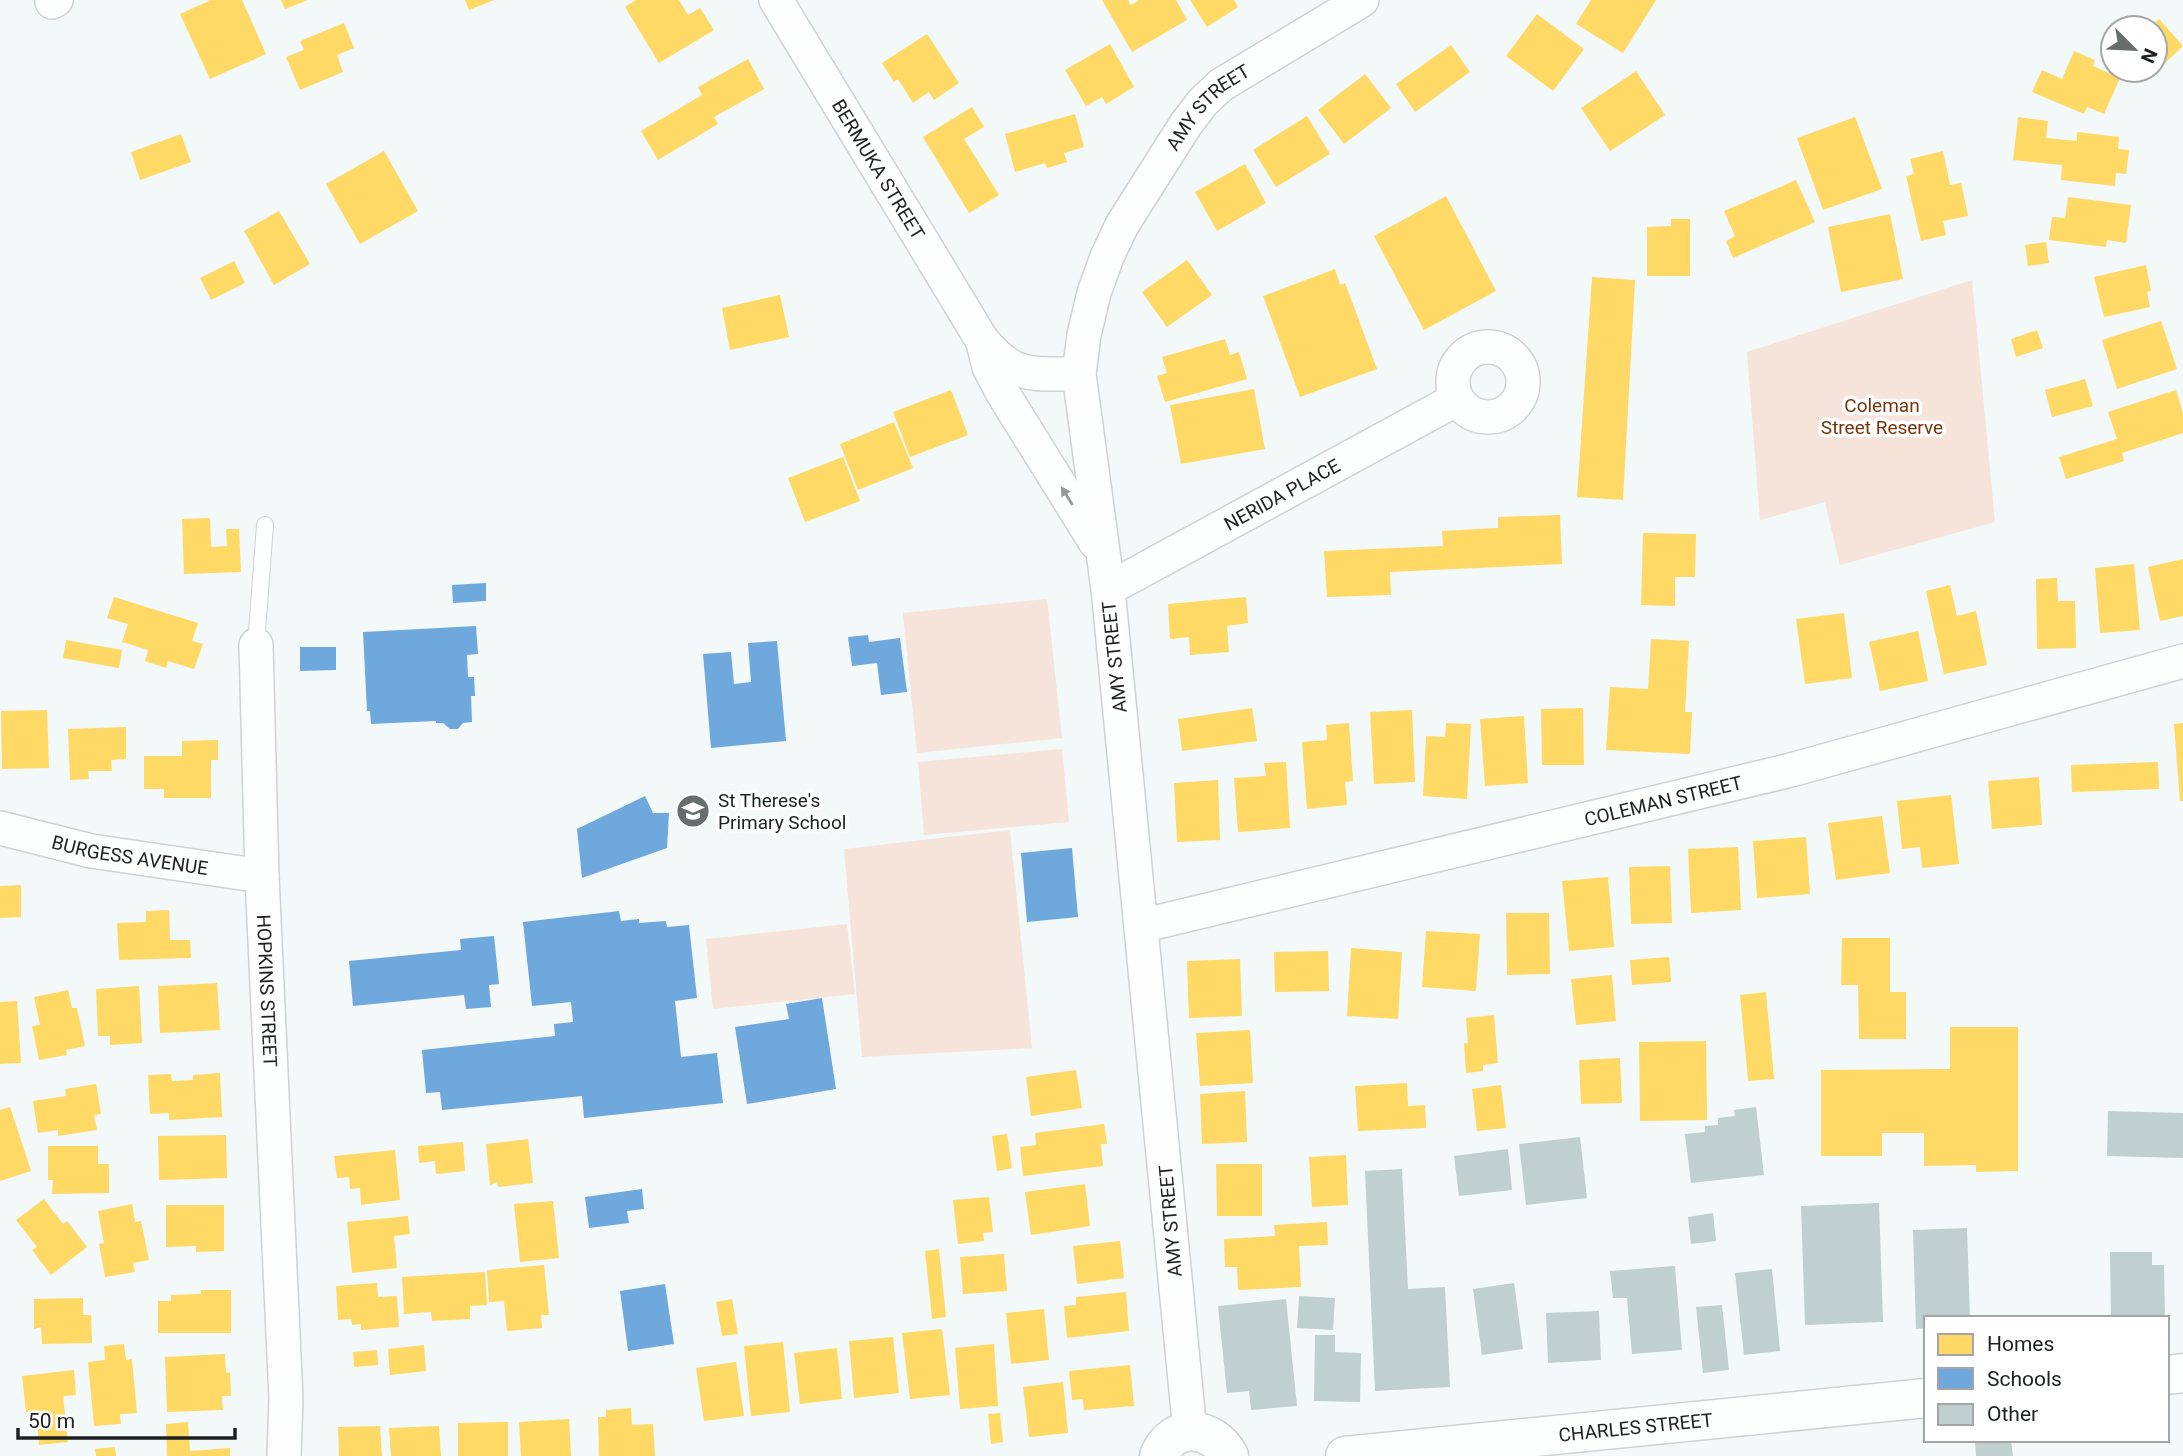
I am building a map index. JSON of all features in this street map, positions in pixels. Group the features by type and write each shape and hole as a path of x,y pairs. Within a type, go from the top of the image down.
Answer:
{"street":[{"name":"BERMUKA STREET","path":"776,0 982,340 995,356 1018,371 1079,374"},
{"name":"AMY STREET","path":"1190,1432 1108,589 1079,374 1091,304 1107,257 1122,225 1186,124 1222,85 1362,0"},
{"name":"BERMUKA STREET","path":"982,340 989,368 1002,392 1103,554"},
{"name":"NERIDA PLACE","path":"1108,589 1457,399"},
{"name":"HOPKINS STREET","path":"256,645 262,876 286,1399 284,1456"},
{"name":"COLEMAN STREET","path":"1141,926 1783,772 2183,660"},
{"name":"BURGESS AVENUE","path":"0,828 92,851 262,876"},
{"name":"CHARLES STREET","path":"1345,1456 1924,1398"},
{"path":"1159,1456 1168,1442 1178,1435 1190,1432 1202,1432 1213,1437 1223,1445 1229,1456"}],"lane":[{"name":"HOPKINS STREET","path":"256,645 265,525"}],"green space":[{"name":"Coleman Street Reserve","path":"1972,280 1995,522 1840,565 1825,502 1760,520 1747,352"},
{"path":"1047,599 1062,738 917,753 903,613"},
{"path":"1062,749 1069,822 924,835 918,762"},
{"path":"1010,830 1032,1048 862,1057 844,849"},
{"path":"847,924 855,994 713,1009 706,939"}],"building: Homes":[{"path":"211,0 242,0 266,54 210,79 180,14"},
{"path":"281,0 308,0 285,9"},
{"path":"465,0 494,0 469,10"},
{"path":"636,0 679,0 688,15 700,8 714,30 659,63 625,7"},
{"path":"1102,0 1128,0 1131,5 1139,0 1176,0 1187,20 1132,52"},
{"path":"1190,0 1234,0 1238,7 1207,27"},
{"path":"1591,0 1656,0 1623,53 1576,24"},
{"path":"1537,14 1584,49 1553,91 1506,56"},
{"path":"344,23 354,48 337,55 343,72 300,90 286,57 304,50 300,41"},
{"path":"2169,30 2183,46 2169,59"},
{"path":"927,34 959,83 934,100 929,92 913,103 898,79 894,82 882,63"},
{"path":"1110,44 1134,87 1106,104 1102,97 1086,106 1065,70"},
{"path":"1451,45 1470,72 1415,112 1396,84"},
{"path":"2074,51 2095,60 2093,66 2099,69 2099,84 2117,84 2104,114 2087,107 2084,114 2032,92 2042,70 2062,79"},
{"path":"748,59 764,89 714,117 718,124 658,160 641,131 702,95 698,87"},
{"path":"1636,71 1665,115 1610,151 1581,108"},
{"path":"1365,74 1391,108 1344,144 1318,110"},
{"path":"972,107 984,127 964,139 999,195 969,213 923,137"},
{"path":"1075,114 1084,147 1064,153 1067,162 1047,168 1045,163 1015,172 1005,134"},
{"path":"1307,116 1330,154 1276,187 1253,150"},
{"path":"1855,117 1882,189 1823,210 1797,138"},
{"path":"2018,117 2048,121 2046,138 2077,141 2077,132 2119,137 2118,149 2129,150 2126,174 2116,173 2115,186 2061,180 2062,165 2013,160"},
{"path":"181,134 191,162 140,180 131,152"},
{"path":"384,151 418,211 360,244 326,184"},
{"path":"1943,151 1950,185 1961,183 1968,216 1943,221 1946,235 1921,241 1906,176 1914,174 1910,159"},
{"path":"1245,164 1266,203 1217,231 1195,192"},
{"path":"1796,180 1815,222 1733,258 1726,241 1735,236 1724,211"},
{"path":"1446,196 1496,291 1424,330 1374,236"},
{"path":"2068,197 2131,205 2126,243 2107,240 2106,247 2049,240 2052,217 2065,218"},
{"path":"279,211 310,264 274,285 244,231"},
{"path":"1890,214 1903,279 1841,292 1828,227"},
{"path":"1671,219 1690,219 1690,276 1647,276 1647,227 1671,226"},
{"path":"2046,242 2049,263 2028,266 2025,245"},
{"path":"1187,260 1212,295 1167,327 1142,292"},
{"path":"234,261 245,283 211,300 200,278"},
{"path":"2146,265 2151,291 2147,292 2150,307 2104,317 2094,277"},
{"path":"1335,269 1340,285 1345,283 1377,369 1300,397 1263,296"},
{"path":"1592,277 1635,280 1623,500 1577,497"},
{"path":"780,295 789,337 730,350 722,308"},
{"path":"2161,321 2177,369 2117,389 2102,340"},
{"path":"2037,330 2043,348 2016,357 2011,339"},
{"path":"1225,339 1230,355 1239,352 1247,379 1165,402 1157,376 1167,373 1162,357"},
{"path":"2085,379 2093,406 2052,417 2045,390"},
{"path":"1254,389 1265,449 1181,464 1170,405"},
{"path":"951,390 968,435 910,457 893,412"},
{"path":"2176,390 2183,413 2183,433 2122,453 2124,461 2066,479 2059,457 2117,439 2108,412"},
{"path":"894,422 913,468 858,490 840,444"},
{"path":"843,457 860,501 805,522 788,478"},
{"path":"1560,515 1562,564 1390,572 1391,595 1327,597 1324,551 1443,546 1442,531 1498,528 1498,517"},
{"path":"210,518 211,547 227,546 226,529 239,529 241,572 184,574 182,519"},
{"path":"1643,533 1696,534 1695,577 1675,577 1675,606 1641,605"},
{"path":"2183,559 2183,616 2160,621 2148,567"},
{"path":"2134,564 2140,630 2100,633 2095,568"},
{"path":"2057,578 2058,601 2075,601 2076,648 2037,649 2036,579"},
{"path":"1950,585 1957,616 1976,611 1987,665 1944,674 1926,591"},
{"path":"114,597 198,623 192,641 203,644 194,669 168,661 166,668 145,661 148,650 122,642 128,624 107,618"},
{"path":"1246,597 1248,623 1227,626 1229,652 1190,655 1189,637 1170,639 1168,604"},
{"path":"1844,613 1852,678 1805,684 1796,619"},
{"path":"1918,631 1928,681 1880,691 1869,642"},
{"path":"1651,639 1689,641 1685,712 1692,712 1690,754 1606,750 1610,687 1648,689"},
{"path":"66,640 122,650 119,668 63,658"},
{"path":"1252,708 1257,741 1182,751 1178,719"},
{"path":"1583,708 1584,765 1542,765 1541,709"},
{"path":"47,710 49,768 2,769 1,711"},
{"path":"1412,710 1415,782 1374,784 1370,712"},
{"path":"1524,716 1528,783 1485,786 1480,719"},
{"path":"1349,723 1353,781 1345,782 1347,805 1307,809 1302,742 1327,740 1326,725"},
{"path":"1446,723 1471,724 1467,799 1423,796 1426,736 1445,737"},
{"path":"2183,723 2183,801 2180,801 2174,724"},
{"path":"126,727 126,759 111,760 112,771 88,771 89,779 70,780 68,729"},
{"path":"218,740 218,760 211,760 211,798 164,798 164,789 144,789 144,756 182,756 182,741"},
{"path":"1286,762 1290,828 1238,832 1234,778 1266,776 1264,763"},
{"path":"2158,762 2159,789 2072,792 2071,765"},
{"path":"2039,777 2042,825 1992,829 1988,781"},
{"path":"1218,780 1220,840 1177,842 1174,783"},
{"path":"1951,795 1959,864 1922,868 1920,847 1902,849 1897,801"},
{"path":"1882,816 1890,873 1836,880 1828,823"},
{"path":"1806,837 1810,894 1757,898 1753,841"},
{"path":"1738,847 1741,910 1691,913 1688,849"},
{"path":"1670,866 1672,923 1631,924 1629,867"},
{"path":"1608,877 1614,947 1569,951 1562,881"},
{"path":"21,885 21,917 0,918 0,886"},
{"path":"169,910 170,940 190,940 191,958 119,960 117,923 146,922 146,911"},
{"path":"1506,913 1549,913 1550,974 1507,975"},
{"path":"1426,931 1480,934 1476,991 1422,987"},
{"path":"1842,938 1890,938 1890,992 1906,992 1906,1039 1859,1039 1858,985 1841,985"},
{"path":"1351,948 1402,952 1398,1019 1347,1016"},
{"path":"1328,951 1329,991 1275,992 1274,952"},
{"path":"1669,957 1671,982 1632,985 1630,960"},
{"path":"1240,959 1242,1016 1189,1018 1187,961"},
{"path":"1612,975 1616,1021 1576,1025 1571,979"},
{"path":"217,983 220,1030 160,1033 158,986"},
{"path":"139,986 142,1043 110,1045 110,1036 98,1036 96,989"},
{"path":"68,990 72,1008 77,1008 85,1046 66,1050 67,1055 39,1060 32,1026 40,1025 34,997"},
{"path":"1766,992 1774,1079 1748,1081 1740,995"},
{"path":"17,1001 21,1063 0,1064 0,1002"},
{"path":"1494,1015 1498,1063 1483,1065 1483,1071 1466,1073 1466,1018"},
{"path":"1950,1027 2018,1027 2018,1171 1976,1172 1976,1165 1924,1166 1924,1133 1882,1133 1882,1156 1821,1156 1821,1070 1950,1069"},
{"path":"1250,1030 1253,1083 1200,1086 1196,1033"},
{"path":"1706,1041 1707,1120 1640,1121 1639,1042"},
{"path":"1620,1058 1622,1103 1581,1104 1579,1060"},
{"path":"1076,1070 1082,1108 1031,1116 1026,1077"},
{"path":"220,1073 222,1117 169,1120 169,1113 150,1114 148,1075 171,1074 172,1081 193,1080 193,1075"},
{"path":"1407,1083 1408,1106 1425,1105 1426,1128 1358,1131 1355,1086"},
{"path":"96,1084 101,1114 94,1115 97,1130 58,1136 58,1130 38,1133 33,1101 66,1096 65,1089"},
{"path":"1501,1085 1506,1128 1477,1131 1472,1089"},
{"path":"1245,1091 1247,1142 1202,1144 1200,1094"},
{"path":"10,1107 31,1171 0,1181 0,1110"},
{"path":"1104,1124 1107,1144 1101,1144 1103,1166 1023,1176 1020,1147 1036,1145 1035,1133"},
{"path":"1007,1134 1012,1168 997,1171 992,1136"},
{"path":"226,1135 227,1178 159,1180 158,1136"},
{"path":"528,1139 533,1183 498,1187 497,1182 490,1185 486,1144"},
{"path":"463,1142 465,1171 436,1174 435,1161 419,1163 418,1146"},
{"path":"48,1146 98,1146 98,1164 109,1164 109,1193 52,1194 53,1180 48,1180"},
{"path":"395,1150 400,1200 361,1205 360,1188 350,1189 349,1177 337,1178 334,1156"},
{"path":"1346,1155 1348,1205 1312,1207 1309,1157"},
{"path":"1216,1164 1262,1164 1262,1216 1217,1216"},
{"path":"1085,1184 1090,1226 1031,1235 1025,1192"},
{"path":"989,1197 993,1232 983,1233 984,1241 958,1244 953,1200"},
{"path":"44,1199 63,1224 67,1221 87,1247 51,1275 32,1250 37,1247 16,1220"},
{"path":"553,1201 559,1258 520,1262 514,1204"},
{"path":"132,1204 135,1222 141,1221 149,1260 133,1263 135,1272 105,1277 99,1244 104,1243 98,1211"},
{"path":"166,1205 224,1205 224,1251 196,1252 196,1246 166,1247"},
{"path":"408,1216 410,1234 394,1236 397,1268 352,1273 347,1222"},
{"path":"1327,1222 1328,1245 1299,1246 1301,1287 1238,1290 1237,1267 1225,1267 1224,1239 1275,1236 1274,1225"},
{"path":"1120,1241 1124,1278 1077,1284 1073,1246"},
{"path":"939,1249 946,1317 932,1319 925,1251"},
{"path":"1004,1254 1007,1291 963,1294 960,1257"},
{"path":"544,1265 549,1315 541,1315 542,1328 507,1331 504,1301 489,1302 487,1270"},
{"path":"485,1272 487,1305 470,1306 470,1319 432,1321 431,1312 404,1314 402,1277"},
{"path":"377,1283 378,1297 397,1296 399,1327 361,1330 361,1324 352,1325 351,1319 338,1320 336,1286"},
{"path":"201,1290 231,1290 231,1333 158,1333 158,1301 171,1301 171,1295 201,1294"},
{"path":"1126,1292 1129,1331 1067,1338 1064,1306 1076,1305 1076,1297"},
{"path":"83,1298 83,1315 91,1315 92,1343 42,1344 41,1327 34,1329 34,1299"},
{"path":"732,1299 738,1334 722,1336 716,1302"},
{"path":"1044,1309 1049,1360 1011,1364 1006,1313"},
{"path":"942,1329 950,1395 910,1399 902,1333"},
{"path":"893,1337 899,1393 854,1398 849,1341"},
{"path":"783,1342 790,1412 751,1416 744,1346"},
{"path":"124,1344 126,1360 132,1359 137,1413 120,1414 121,1424 94,1426 88,1362 105,1360 104,1346"},
{"path":"994,1344 998,1406 960,1409 955,1348"},
{"path":"424,1345 426,1371 390,1375 388,1349"},
{"path":"837,1348 842,1399 800,1404 794,1353"},
{"path":"377,1350 378,1365 354,1367 353,1352"},
{"path":"225,1354 226,1373 230,1372 231,1396 222,1396 223,1410 167,1412 165,1357"},
{"path":"736,1362 744,1416 704,1421 696,1368"},
{"path":"1130,1365 1134,1406 1084,1410 1083,1399 1072,1400 1069,1371"},
{"path":"74,1370 76,1395 63,1396 68,1442 39,1445 36,1411 26,1412 22,1376"},
{"path":"1063,1382 1068,1433 1029,1437 1023,1387"},
{"path":"631,1408 632,1425 653,1424 655,1456 599,1456 598,1417 606,1417 606,1410"},
{"path":"1000,1413 1003,1442 991,1444 988,1414"},
{"path":"569,1419 571,1456 521,1456 519,1422"},
{"path":"188,1422 190,1451 230,1448 230,1456 167,1456 166,1424"},
{"path":"508,1422 508,1456 458,1456 458,1423"},
{"path":"380,1426 382,1456 339,1456 338,1427"},
{"path":"439,1426 441,1456 391,1456 389,1428"},
{"path":"115,1447 116,1456 96,1456 95,1449"}],"building: Schools":[{"path":"486,583 486,601 453,603 452,585"},
{"path":"476,626 478,654 467,655 468,677 474,677 475,696 471,696 472,722 463,723 458,729 450,729 436,721 371,724 370,711 367,711 363,632"},
{"path":"868,635 869,642 900,638 907,692 881,695 877,663 852,666 848,637"},
{"path":"777,641 786,741 711,748 703,654 731,652 734,684 751,682 748,643"},
{"path":"300,647 336,647 336,670 300,671"},
{"path":"645,796 653,813 669,813 667,848 582,878 577,829"},
{"path":"1072,848 1078,917 1027,922 1021,853"},
{"path":"619,911 621,921 666,921 667,927 689,925 697,998 675,1001 681,1057 717,1053 723,1103 584,1118 582,1096 442,1110 440,1092 426,1093 422,1050 555,1036 554,1024 573,1022 571,1002 532,1006 523,922"},
{"path":"494,936 499,984 489,985 491,1007 466,1009 464,995 353,1006 349,961 461,950 460,939"},
{"path":"822,998 836,1089 747,1104 735,1027 789,1019 786,1004"},
{"path":"642,1189 644,1209 627,1211 629,1223 589,1228 585,1197"},
{"path":"665,1284 674,1344 628,1351 620,1291"}],"building: Other":[{"path":"1756,1107 1764,1175 1691,1183 1685,1134 1705,1132 1705,1126 1718,1125 1718,1118 1735,1116 1734,1110"},
{"path":"2108,1111 2183,1113 2183,1158 2107,1156"},
{"path":"1580,1137 1587,1198 1526,1205 1519,1144"},
{"path":"1508,1149 1512,1190 1459,1196 1454,1156"},
{"path":"1402,1169 1408,1289 1445,1287 1450,1387 1375,1391 1365,1171"},
{"path":"1879,1203 1883,1322 1805,1325 1801,1206"},
{"path":"1713,1213 1716,1241 1691,1244 1688,1217"},
{"path":"1967,1228 1970,1316 1924,1316 1924,1328 1916,1329 1913,1230"},
{"path":"2110,1252 2152,1252 2152,1265 2164,1265 2165,1316 2111,1316"},
{"path":"1675,1266 1682,1350 1632,1354 1627,1298 1613,1298 1610,1271"},
{"path":"1772,1269 1780,1351 1744,1355 1735,1273"},
{"path":"1514,1283 1523,1349 1482,1355 1473,1289"},
{"path":"1299,1296 1335,1298 1333,1330 1297,1328"},
{"path":"1286,1299 1297,1406 1251,1410 1249,1391 1227,1393 1218,1306"},
{"path":"1722,1305 1729,1370 1703,1373 1696,1307"},
{"path":"1599,1311 1601,1360 1548,1363 1546,1313"},
{"path":"1315,1335 1335,1335 1335,1352 1361,1353 1360,1402 1314,1401"},
{"path":"1975,1442 2011,1442 2013,1456 1976,1456"}],"place":[{"name":"St Therese's Primary School","path":"693,811"}]}
